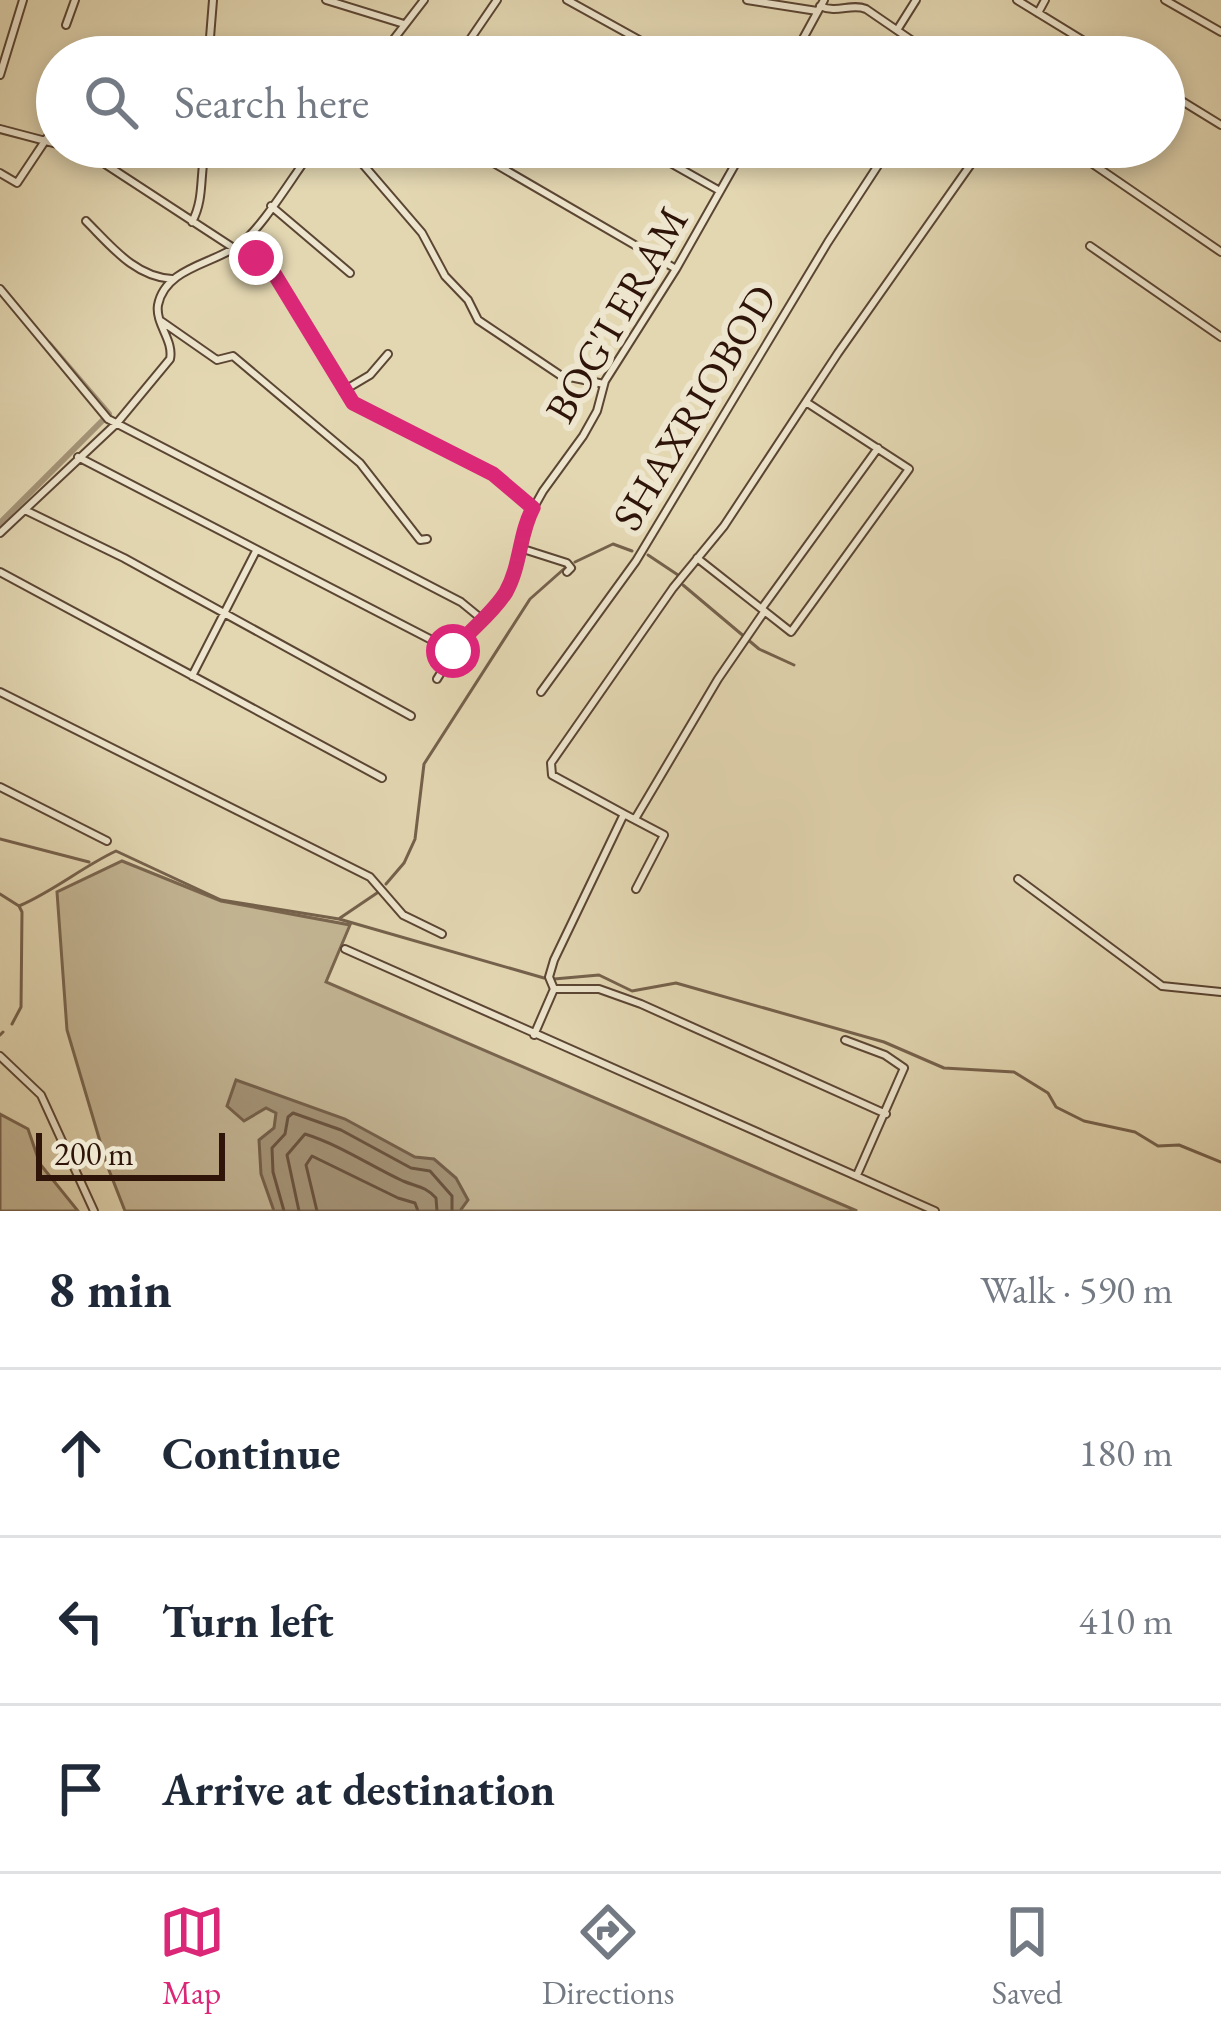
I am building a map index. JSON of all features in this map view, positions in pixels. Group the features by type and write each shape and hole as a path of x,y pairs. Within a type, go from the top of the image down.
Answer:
{"street":[{"path":"0,75 23,0"},
{"path":"67,25 75,0"},
{"path":"210,36 213,0"},
{"path":"326,0 404,24"},
{"path":"395,36 424,0"},
{"path":"472,36 497,0"},
{"path":"566,0 632,36"},
{"path":"747,0 838,11 860,7 898,28"},
{"path":"901,36 898,28 916,0"},
{"path":"1017,0 1076,36"},
{"path":"1038,13 1045,0"},
{"path":"1166,0 1221,32"},
{"path":"805,36 820,6"},
{"path":"1185,103 1221,124"},
{"path":"0,129 36,136"},
{"path":"0,172 17,182 36,153"},
{"path":"112,168 232,248 256,258 275,275 353,403 493,474 533,508"},
{"path":"192,222 202,204 201,168"},
{"path":"0,533 170,359 159,301 172,279 239,245 299,168"},
{"path":"366,168 422,233 445,276 468,300 478,320 560,375 604,384"},
{"path":"502,168 676,269"},
{"path":"679,168 720,191"},
{"name":"BOG'I ERAM","path":"437,679 453,651 503,597 516,571 524,525 533,508 597,411 604,384 733,168"},
{"name":"SHAXRIOBOD","path":"541,692 636,561 876,168"},
{"path":"636,889 664,835 552,775 550,766 724,526 968,168"},
{"path":"1105,168 1221,252"},
{"path":"271,206 350,273"},
{"path":"86,221 126,261 152,276 172,279"},
{"path":"1090,247 1221,338"},
{"path":"0,290 109,419 461,602 483,620"},
{"path":"160,319 217,360 233,356 256,372 360,463 420,540 427,539"},
{"path":"343,391 370,375 388,354"},
{"path":"697,558 791,632 909,469 806,402"},
{"path":"634,818 763,610 878,448"},
{"path":"78,457 453,651"},
{"path":"25,510 124,558 412,716"},
{"path":"520,548 567,563 572,568 567,572"},
{"path":"192,676 256,550"},
{"path":"0,572 382,778"},
{"path":"0,692 370,877 403,914 442,934"},
{"path":"0,787 107,841"},
{"path":"534,1035 554,989 549,976 554,960 624,814"},
{"path":"1018,879 1162,986 1221,992"},
{"path":"345,949 935,1211"},
{"path":"554,989 599,989 640,1004 886,1114"},
{"path":"844,1040 885,1055 904,1068 857,1175"},
{"path":"0,1056 41,1095 94,1211"}],"shaded area":[{"path":"122,861 221,901 350,925 326,982 857,1211 125,1211 67,1030 57,892"},
{"path":"0,1114 28,1129 40,1164 78,1211 0,1211"}],"water":[{"path":"236,1080 345,1119 415,1157 434,1159 456,1178 468,1200 460,1211 274,1211 261,1174 259,1140 274,1128 276,1113 266,1108 244,1121 227,1106"}],"waterway":[{"path":"0,523 109,414 49,344"},
{"path":"575,562 613,544 632,551"},
{"path":"648,555 678,575"},
{"path":"386,884 404,863 415,839 424,764 530,599 565,568"},
{"path":"683,585 759,649 794,665"},
{"path":"0,839 89,862"},
{"path":"19,906 116,851 221,900 339,919 544,978"},
{"path":"340,918 377,893"},
{"path":"0,894 22,912 21,1007 12,1024"},
{"path":"554,979 599,975 632,991 676,983 884,1042 944,1068 1014,1072 1048,1093 1056,1107 1084,1121 1135,1132 1158,1146 1179,1145 1221,1162"},
{"path":"0,1035 3,1032"}],"route":[{"path":"256,258 275,275 353,403 493,474 533,508 524,525 516,571 503,597 453,651"}]}
